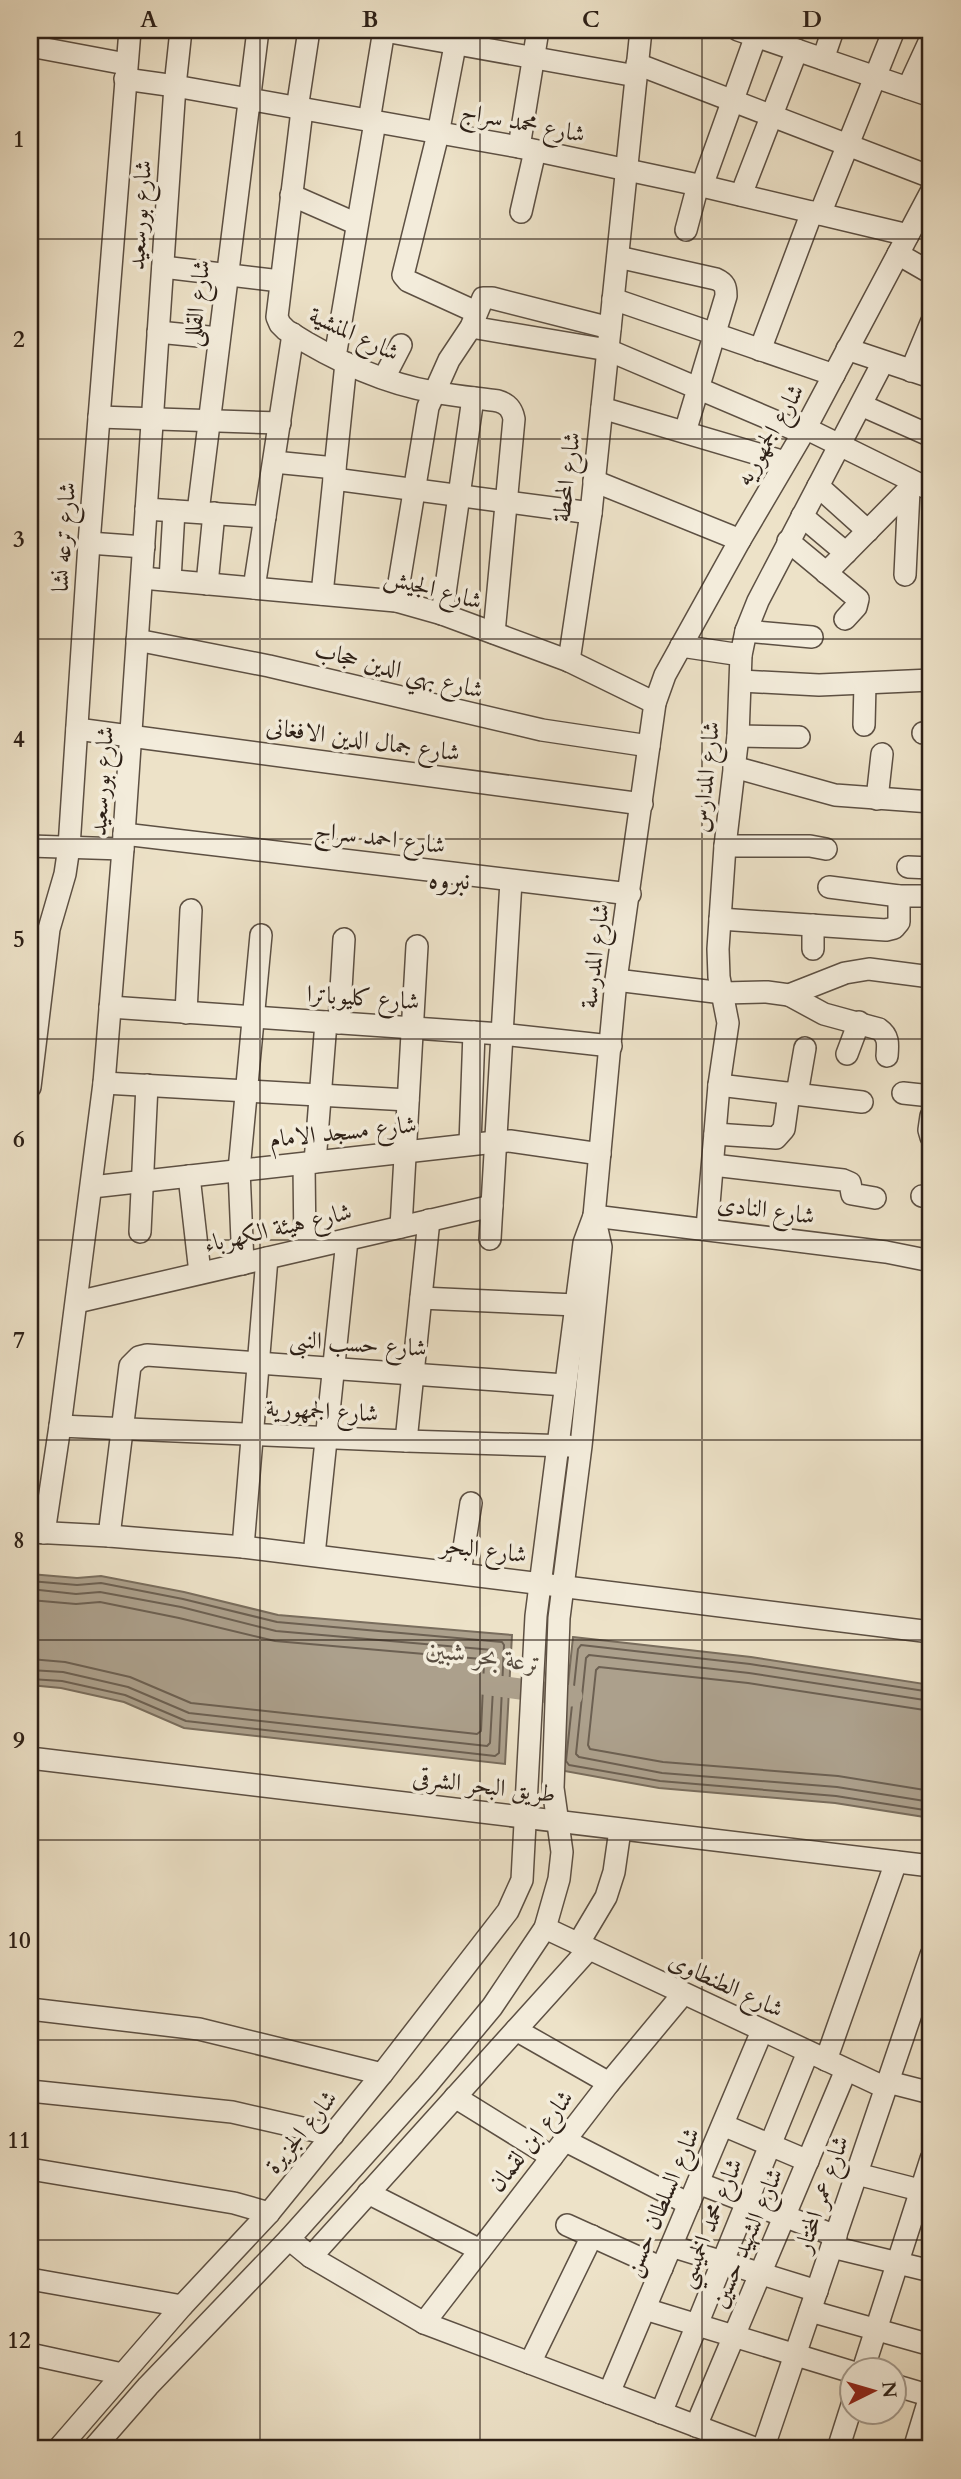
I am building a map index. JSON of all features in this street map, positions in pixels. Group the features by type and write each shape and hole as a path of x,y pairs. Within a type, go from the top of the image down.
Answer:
{"street":[{"name":"شارع ترعه نشا","path":"30,1087 49,929 65,874 69,847 89,543 130,30"},
{"name":"شارع بورسعيد","path":"37,1532 60,1426 104,1083 124,842 181,30"},
{"name":"شارع القللى","path":"207,584 209,421 258,30"},
{"name":"شارع المنشية","path":"309,30 277,317 280,324 293,334 340,360 384,378 433,392 506,403 512,410 514,419 508,502"},
{"path":"322,594 334,474 340,360 382,30 457,37 533,57 637,70 733,101 931,177"},
{"path":"522,212 533,57 538,30"},
{"name":"شارع المحطة","path":"569,661 591,513 641,30"},
{"path":"823,59 833,30"},
{"path":"760,350 894,30"},
{"path":"686,230 700,185 733,101 751,32 931,96"},
{"path":"457,37 438,134 403,275 408,281 474,319 608,350 840,446 918,487"},
{"path":"908,88 931,38"},
{"name":"شارع محمد سراج","path":"30,46 175,86 527,149 700,185 908,235"},
{"path":"741,195 797,50"},
{"name":"شارع الجمهوريه","path":"655,703 662,682 681,646 804,431 931,192"},
{"path":"290,195 357,224"},
{"path":"898,254 931,273"},
{"path":"618,257 722,281 726,288 726,296 685,432"},
{"path":"163,267 280,281"},
{"path":"396,601 413,489 433,392 483,298 610,328"},
{"path":"613,299 834,375"},
{"path":"847,349 921,374 931,323"},
{"path":"158,332 219,338"},
{"path":"254,588 293,334"},
{"path":"384,378 401,345"},
{"name":"شارع المدارس","path":"707,1228 719,1085 728,1023 719,977 720,919 725,846 738,736 741,654 746,631 788,541 883,362"},
{"path":"442,614 473,398"},
{"path":"861,405 931,436"},
{"path":"602,408 785,462"},
{"path":"99,417 280,423"},
{"path":"274,462 413,489 591,513"},
{"path":"594,481 740,540"},
{"path":"818,486 868,531"},
{"path":"826,573 918,487"},
{"path":"905,575 918,487"},
{"path":"494,633 508,502"},
{"path":"146,509 265,517"},
{"path":"170,580 174,511"},
{"path":"802,516 846,553"},
{"path":"788,541 858,600 856,607 845,618"},
{"path":"89,543 144,547"},
{"name":"شارع الجيش","path":"142,578 396,601 442,614 569,661 655,703"},
{"path":"746,631 812,637"},
{"name":"شارع بهي الدين حجاب","path":"137,640 320,677 542,730 649,746"},
{"path":"681,646 741,654"},
{"path":"741,681 865,684 931,680"},
{"path":"864,724 865,684"},
{"name":"شارع المدرسة","path":"536,1616 584,1243 594,1216 616,980 655,703"},
{"name":"شارع جمال الدين الافغانى","path":"77,729 642,804"},
{"path":"738,736 799,737"},
{"path":"877,799 882,754"},
{"path":"734,767 816,790 877,799 931,802"},
{"name":"شارع احمد سراج","path":"30,846 69,847 124,842 630,894"},
{"path":"725,846 810,846 826,849"},
{"path":"908,867 931,868"},
{"path":"490,1239 511,881"},
{"path":"829,887 931,896"},
{"path":"720,919 887,930 894,928 899,922 899,895"},
{"path":"186,1013 191,910"},
{"path":"813,925 813,949"},
{"path":"243,1264 239,1170 261,935"},
{"path":"305,1249 310,1163 344,939"},
{"path":"401,1227 417,946"},
{"path":"789,995 845,973 869,969 931,977"},
{"path":"616,980 723,993 767,992 789,995 824,1014 859,1022 885,1033 888,1040 887,1056"},
{"name":"شارع كليوباترا","path":"110,1007 501,1034 611,1046"},
{"path":"848,1054 859,1022"},
{"path":"470,1144 474,1032"},
{"path":"715,1134 776,1138 784,1129 805,1048"},
{"path":"104,1083 408,1100"},
{"path":"140,1232 147,1085"},
{"path":"719,1085 862,1102"},
{"path":"903,1093 931,1096"},
{"path":"931,1116 931,1137"},
{"name":"شارع مسجد الامام","path":"92,1187 495,1142 600,1154"},
{"path":"713,1165 843,1180 850,1183 852,1194 874,1198"},
{"path":"189,1176 200,1273"},
{"name":"شارع هيئة الكهرباء","path":"77,1302 492,1206"},
{"name":"شارع المدرسة","path":"559,1822 553,1788 559,1618 581,1446 601,1247 594,1216"},
{"name":"شارع النادى","path":"594,1216 707,1228 886,1252 931,1261"},
{"path":"406,1441 429,1220"},
{"path":"314,1555 346,1240"},
{"path":"243,1546 267,1258"},
{"path":"421,1298 576,1306"},
{"name":"شارع حسب النبى","path":"122,1429 130,1366 139,1357 147,1355 565,1385"},
{"name":"شارع الجمهورية","path":"60,1426 581,1446"},
{"path":"109,1536 122,1429"},
{"path":"460,1573 471,1503"},
{"name":"شارع البحر","path":"37,1532 243,1546 931,1632"},
{"name":"شارع الجزيرة","path":"58,2449 122,2374 269,2213 382,2074 508,1911 522,1880 536,1616"},
{"name":"طريق البحر الشرقى","path":"30,1758 931,1866"},
{"path":"93,2449 148,2386 289,2239 427,2085 492,2007 545,1927 559,1879 562,1852 559,1822"},
{"path":"312,2257 516,2030 583,1947 606,1897 614,1872 620,1830"},
{"name":"شارع محمد الخميسي","path":"661,2413 770,2145 817,2056 896,1862"},
{"name":"شارع الطنطاوى","path":"545,1927 846,2070 887,2085 931,2093"},
{"name":"شارع عمر المختار","path":"763,2449 887,2085 925,1992 931,1955"},
{"name":"شارع ابن لقمان","path":"424,2323 609,2083 684,1994"},
{"path":"30,2009 199,2029 382,2074"},
{"path":"516,2030 609,2083"},
{"name":"شارع السلطان حسن","path":"609,2393 762,2031"},
{"name":"شارع الشهيد حسين","path":"696,2426 846,2070"},
{"path":"30,2091 232,2112 333,2135"},
{"path":"455,2097 558,2148 689,2204"},
{"path":"723,2125 808,2161"},
{"path":"868,2356 898,2263 926,2192 931,2159"},
{"path":"30,2169 234,2203 269,2213"},
{"path":"857,2174 926,2192"},
{"path":"698,2183 785,2216 834,2241 898,2263 931,2271"},
{"path":"368,2193 480,2250"},
{"path":"567,2225 662,2268"},
{"path":"530,2363 592,2236"},
{"path":"289,2239 312,2257 424,2323 757,2449"},
{"path":"671,2246 760,2273 877,2329 931,2345"},
{"path":"30,2279 183,2306"},
{"path":"645,2309 838,2368"},
{"path":"30,2354 122,2374"},
{"path":"908,2389 931,2395 914,2449"},
{"path":"840,2449 846,2426"}],"water":[{"path":"30,1574 77,1578 101,1576 184,1592 278,1615 512,1635 505,1764 184,1728 124,1702 61,1688 30,1685"},
{"path":"573,1637 751,1657 931,1685 931,1818 835,1803 659,1788 559,1770"}],"waterway":[{"name":"ترعة بحر شبين","path":"483,1684 572,1696"}],"district":[{"name":"نبروه","path":"449,880"}]}
